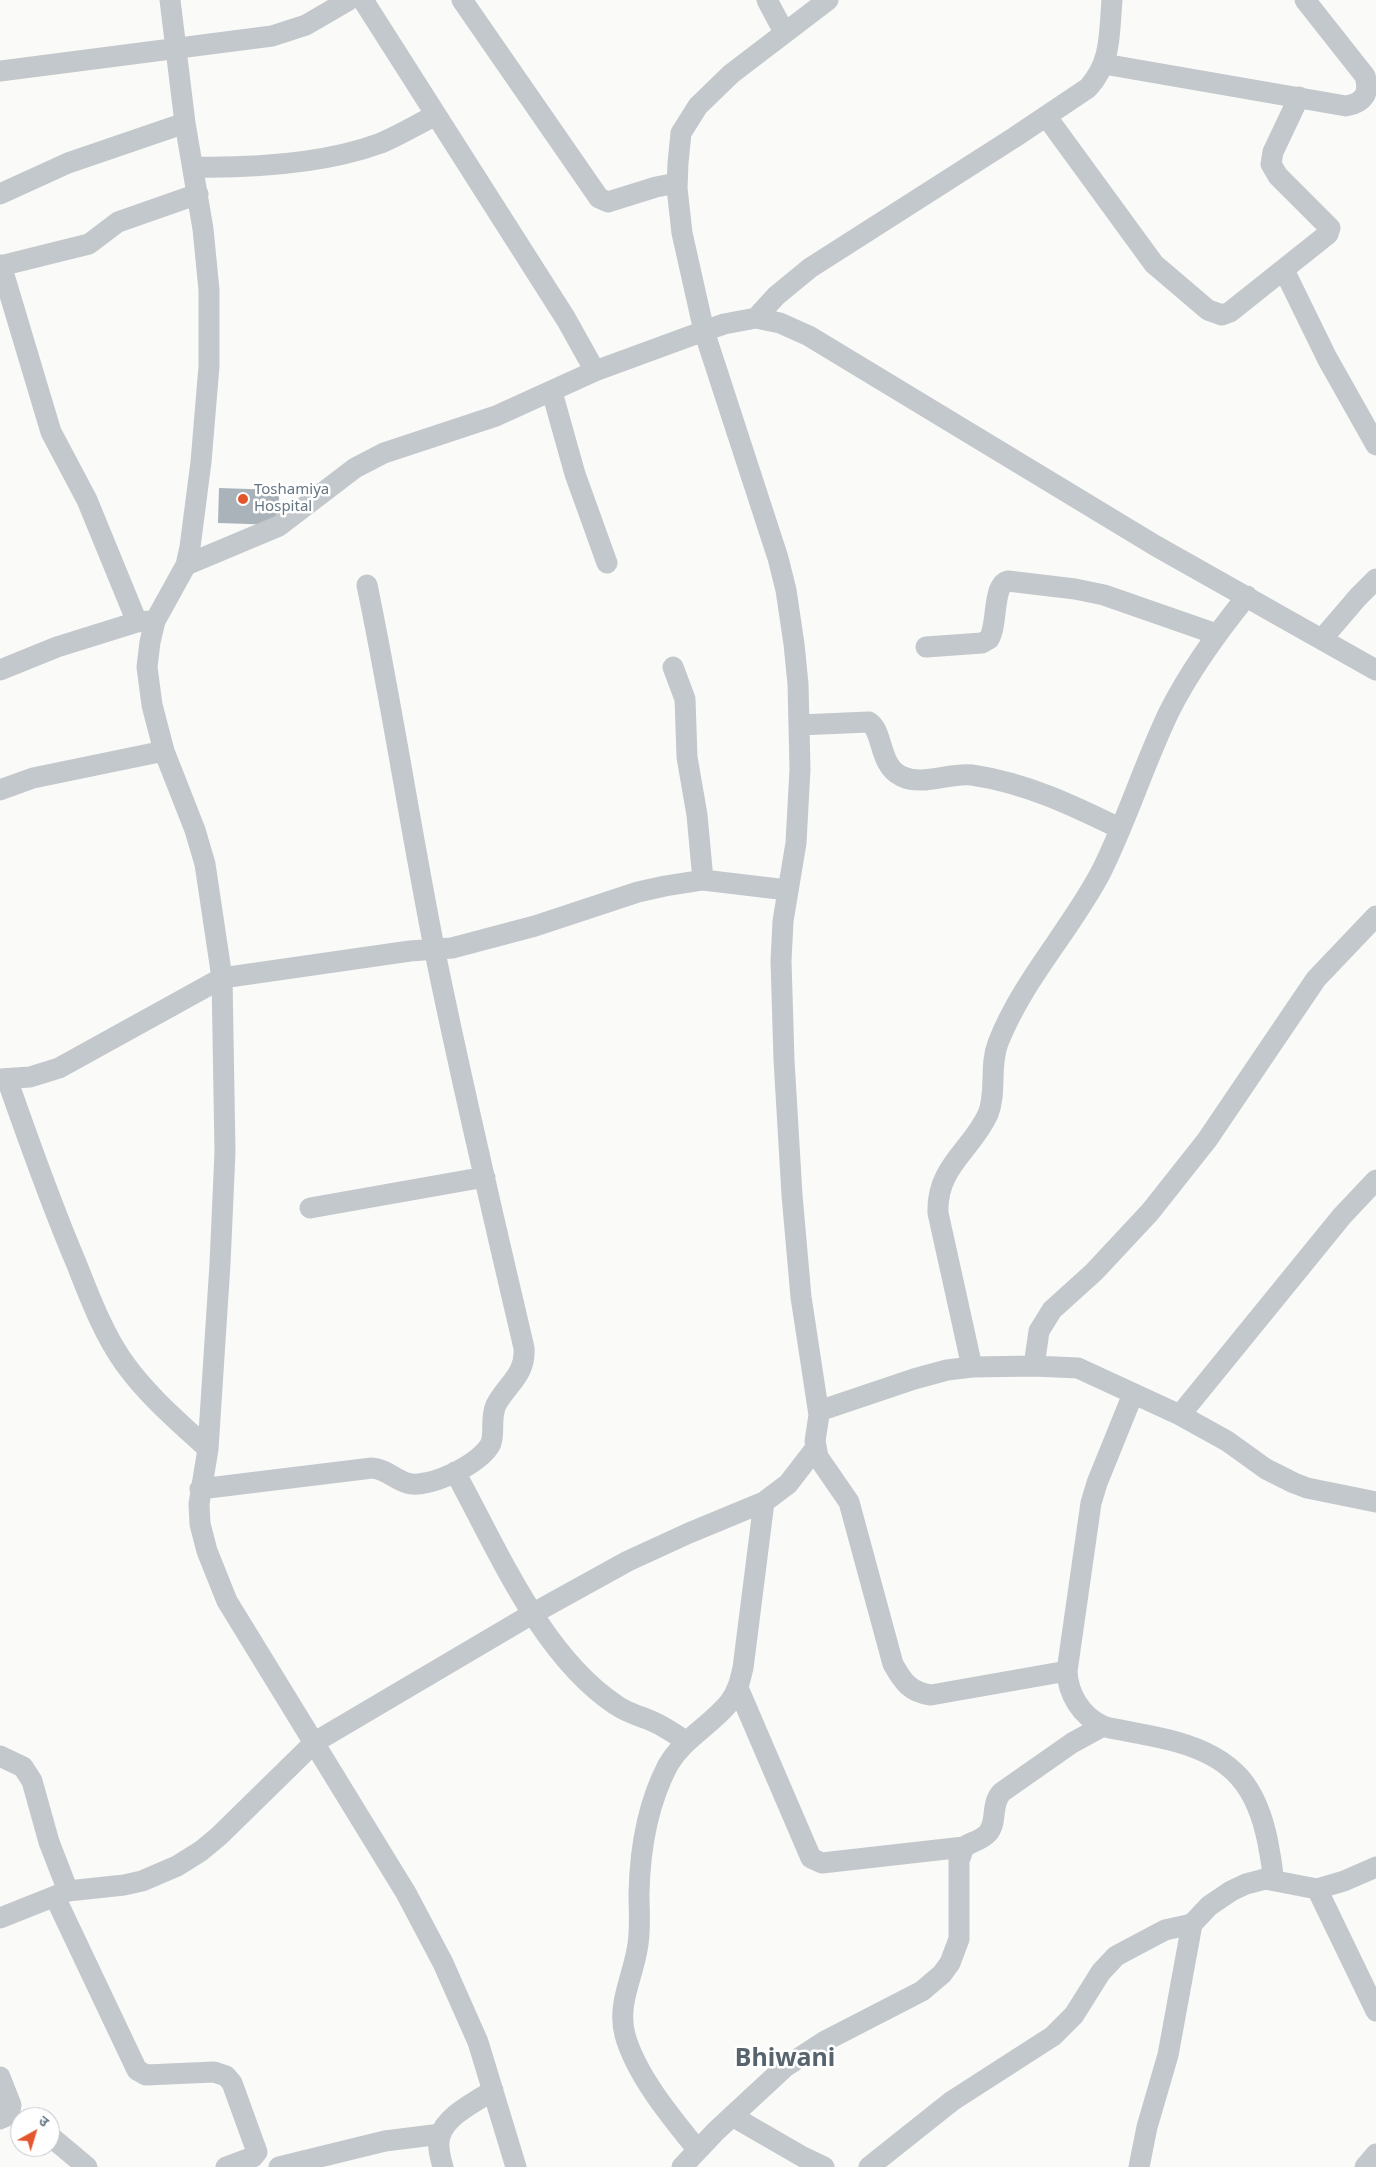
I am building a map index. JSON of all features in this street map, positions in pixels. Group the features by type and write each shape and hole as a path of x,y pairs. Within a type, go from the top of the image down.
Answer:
{"street":[{"path":"0,670 57,647 146,621 186,565 193,531 209,366 209,290 198,194 174,47 170,0"},
{"path":"0,71 174,47 272,36 306,25 349,0"},
{"path":"363,0 566,319 595,371"},
{"path":"462,0 599,198 608,202 656,187 677,183"},
{"path":"766,0 784,32"},
{"path":"828,0 730,74 698,106 687,121 681,134 677,183 682,233 704,331 780,566 794,644 800,768 796,843 786,890 780,961 792,1195 801,1297 818,1411 816,1449 825,1467 849,1502 893,1664 903,1682 917,1692 931,1695 1067,1671"},
{"path":"756,318 776,296 810,268 1088,88 1096,79 1104,64 1108,49 1112,0"},
{"path":"1104,64 1346,106 1360,102 1367,90 1365,76 1305,0"},
{"path":"1046,116 1154,264 1208,310 1222,315 1230,312 1328,234 1330,228 1278,176 1271,164 1274,152 1299,97"},
{"path":"193,167 244,168 335,155 383,142 436,115"},
{"path":"0,194 68,163 185,123"},
{"path":"198,194 118,222 89,244 0,266 51,432 87,500 146,621 150,642 147,667 152,705 164,751 195,830 205,864 222,978 225,1152 208,1449 200,1489 200,1524 207,1551 227,1601 406,1893 443,1963 478,2042 516,2167"},
{"path":"1284,270 1327,358 1376,445"},
{"path":"186,565 278,526 354,468 384,453 496,416 595,371 704,331 724,324 756,318 780,323 809,336 1156,546 1376,670"},
{"path":"552,392 575,474 607,563"},
{"path":"1322,639 1376,579"},
{"path":"926,647 982,643 989,639 993,632 999,588 1004,582 1008,581 1075,589 1104,595 1216,634"},
{"path":"200,1489 372,1468 381,1469 408,1483 431,1482 455,1472 487,1449 492,1437 492,1423 496,1407 524,1364 524,1348 435,950 418,864 388,685 367,584"},
{"path":"972,1367 938,1213 940,1188 953,1161 978,1129 988,1112 995,1053 1001,1034 1027,988 1100,873 1168,713 1216,634 1247,596"},
{"path":"673,667 682,686 685,699 687,757 703,880"},
{"path":"799,725 868,722 874,727 886,760 897,774 903,778 926,780 970,775 1006,782 1041,792 1119,828"},
{"path":"0,790 33,778 164,751"},
{"path":"208,1449 148,1393 124,1362 112,1341 87,1290 3,1079 30,1077 59,1068 222,978 410,950 435,950 470,944 651,888 703,880 786,890"},
{"path":"1034,1366 1039,1331 1052,1310 1117,1250 1150,1212 1207,1140 1316,979 1376,916"},
{"path":"310,1208 485,1176"},
{"path":"1180,1415 1342,1216 1376,1180"},
{"path":"818,1411 922,1376 947,1370 972,1367 1034,1366 1078,1368 1180,1415 1227,1441 1266,1468 1294,1483 1307,1488 1376,1502"},
{"path":"1133,1394 1100,1475 1091,1503 1067,1671 1068,1686 1072,1696 1084,1710 1103,1726 1177,1742 1198,1749 1235,1772 1252,1793 1259,1806 1266,1832 1273,1880"},
{"path":"0,1918 62,1894 133,1883 177,1866 201,1851 218,1836 314,1742 532,1614 628,1561 764,1502 788,1484 816,1449"},
{"path":"455,1472 532,1614 558,1650 604,1696 629,1713 652,1722 687,1742"},
{"path":"697,2149 667,2111 631,2054 622,2018 623,2001 638,1949 640,1864 644,1832 654,1797 669,1764 687,1742 728,1704 738,1688 743,1668 764,1502"},
{"path":"738,1688 811,1858 822,1863 964,1847 988,1832 993,1824 996,1800 1002,1792 1064,1748 1103,1726"},
{"path":"0,1756 23,1767 32,1781 62,1894 137,2070 146,2075 214,2072 226,2076 232,2083 260,2161 226,2167"},
{"path":"682,2167 697,2149 771,2078 802,2054 922,1991 942,1974 950,1963 959,1939 960,1861 964,1847"},
{"path":"1139,2167 1147,2127 1168,2055 1192,1924 1209,1906 1231,1891 1257,1880 1273,1880 1297,1887 1317,1889 1344,1881 1376,1867"},
{"path":"1317,1889 1376,2011"},
{"path":"873,2166 938,2111 1053,2036 1074,2015 1101,1972 1120,1952 1164,1930 1175,1926 1192,1924"},
{"path":"0,2077 10,2109"},
{"path":"443,2167 439,2145 441,2134 453,2118 492,2090"},
{"path":"732,2116 824,2167"},
{"path":"279,2167 385,2141 441,2134"},
{"path":"60,2144 87,2167"}],"building":[{"path":"219,488 279,490 279,525 218,523"}],"place":[{"name":"Toshamiya Hospital","path":"243,499"}],"district":[{"name":"Bhiwani","path":"785,2059"}]}
